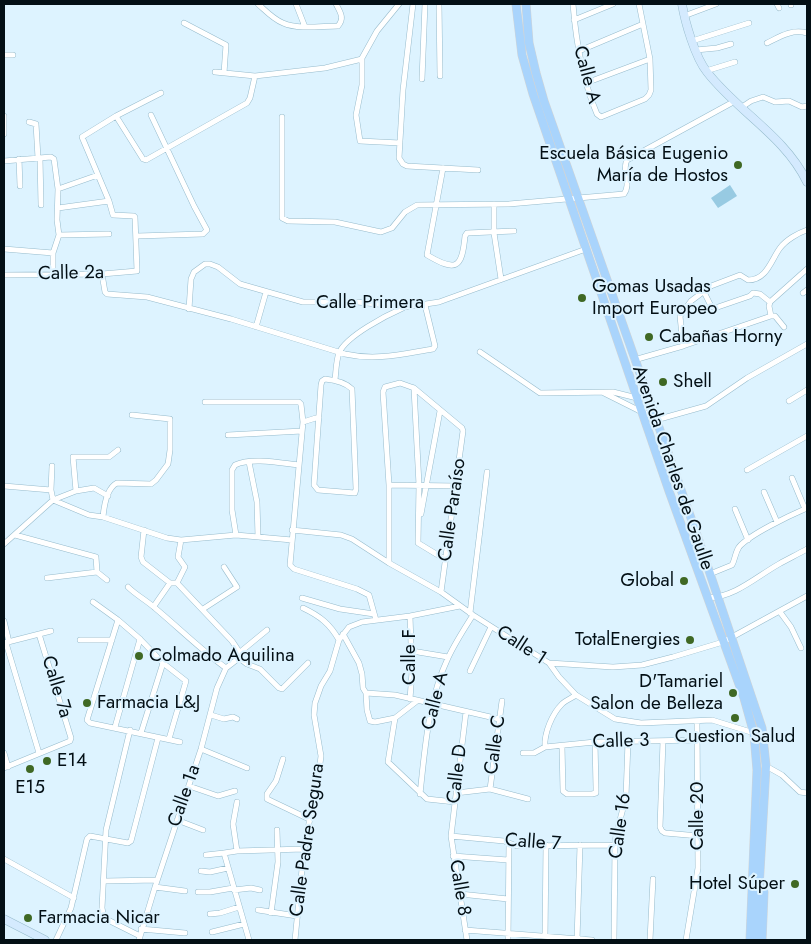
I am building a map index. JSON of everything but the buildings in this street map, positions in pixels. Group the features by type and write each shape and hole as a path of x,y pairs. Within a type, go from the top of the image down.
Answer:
{"main road":[{"name":"Avenida Charles de Gaulle","path":"516,4 522,55 533,94 637,398 744,698 754,734 757,770 758,858 756,940"},
{"name":"Avenida Charles de Gaulle","path":"526,4 529,43 536,73 634,360 732,636 762,728 766,766 750,940"},
{"path":"745,940 748,880 758,858 764,865 762,940"}],"street":[{"path":"258,4 270,15 285,24 338,26 341,23 342,15 336,4"},
{"path":"296,4 305,26"},
{"path":"399,4 376,31 362,59 362,85 356,115 361,141 400,143"},
{"path":"413,4 403,90 400,143 402,164 478,170"},
{"path":"422,80 425,4"},
{"path":"439,4 440,76"},
{"name":"Calle A","path":"573,4 579,51 586,83 597,114 601,117 645,99 650,95 652,85 650,59 639,4"},
{"path":"574,20 613,4"},
{"path":"682,4 692,41 706,71 735,102 781,145 796,162 807,182"},
{"path":"684,16 716,4"},
{"path":"692,41 749,22"},
{"path":"184,24 226,45 224,73"},
{"path":"579,51 643,24"},
{"path":"767,43 783,34 792,32 807,34"},
{"path":"696,50 717,48 731,44"},
{"path":"4,55 13,54"},
{"path":"215,72 255,76 326,68 362,59"},
{"path":"586,83 650,59"},
{"path":"706,71 736,62"},
{"path":"116,116 143,159 146,160 247,103 255,76"},
{"path":"151,115 207,230 203,234 137,236 135,216 113,215 82,137 116,116 161,93"},
{"path":"742,107 751,101 763,97 775,102 789,101 802,107 807,106"},
{"path":"282,117 282,218 288,221 335,222 381,232 395,225 408,208 417,205 494,204 568,200 579,197 624,194 627,184 624,167 627,160 735,102"},
{"path":"4,116 4,134"},
{"path":"29,122 36,124 41,206"},
{"path":"4,161 53,158 58,189 59,235 53,253 53,274"},
{"path":"19,159 20,186"},
{"path":"443,168 427,255 451,266 456,265 464,254 466,234 514,232"},
{"path":"58,189 98,175"},
{"path":"58,208 109,201"},
{"path":"494,204 494,233 501,279"},
{"path":"683,346 680,316 703,290 740,275 748,280 758,277 771,265 781,246 807,230"},
{"path":"59,235 109,234"},
{"name":"Calle 2a","path":"4,275 102,274 137,271 137,236"},
{"path":"4,249 53,253"},
{"name":"Calle Primera","path":"189,308 191,279 194,272 205,264 218,267 238,284 303,302 357,302 406,307 439,302 586,249"},
{"path":"772,316 770,302 807,269"},
{"path":"102,274 107,294 147,297 256,326 340,352 371,358 433,349 435,346 425,305"},
{"path":"703,290 711,306 715,308 750,296 753,293 760,294 770,302"},
{"path":"256,326 266,292"},
{"path":"335,380 340,352 351,339 388,314 406,307"},
{"path":"634,360 683,346 772,316 775,316 784,327"},
{"path":"603,393 655,418 706,406 746,378 807,344"},
{"path":"480,352 540,393 613,392 637,398"},
{"path":"326,379 335,380 348,385 352,389 355,493 318,490 314,485 322,381 326,379"},
{"path":"389,563 389,485 383,389 400,383 414,388 440,411 419,527"},
{"path":"414,388 419,485 418,543 446,560"},
{"path":"789,401 807,390"},
{"path":"205,402 298,402 301,404 303,422 290,556 292,568 369,595 376,620"},
{"name":"Calle Paraíso","path":"440,411 462,428 463,434 441,592"},
{"path":"104,517 108,496 112,487 117,483 154,483 168,464 170,419 132,415"},
{"path":"303,422 319,417"},
{"path":"228,435 302,431"},
{"path":"746,470 807,436"},
{"path":"76,491 73,458 109,457 118,450"},
{"path":"236,535 232,510 232,470 235,465 259,461 299,465"},
{"path":"249,462 257,502 258,537"},
{"path":"52,466 51,490 53,500"},
{"path":"472,614 487,472"},
{"path":"710,574 732,565 738,549 748,540 777,522 806,508 792,478"},
{"path":"389,485 456,486"},
{"path":"4,486 51,490"},
{"path":"4,544 53,500 76,491 94,488 108,496"},
{"path":"764,492 777,522"},
{"path":"53,500 89,515 104,517 181,540 236,535 292,540"},
{"path":"735,509 748,540"},
{"path":"144,530 141,557 143,562 170,583 177,583 232,641 239,656 247,664 260,669 282,689 308,663"},
{"name":"Calle 1","path":"292,530 348,537 389,563 441,592 491,627 550,663 559,677 576,695 610,716 622,721 641,723 712,720 754,734"},
{"path":"15,535 92,555 96,557 97,572"},
{"path":"177,583 186,566 178,557 181,540"},
{"path":"708,598 718,598 743,587 778,564 807,549"},
{"path":"203,609 236,587 224,567"},
{"path":"47,578 97,572"},
{"path":"97,572 107,580"},
{"path":"154,606 170,583"},
{"path":"128,587 136,595 154,606 200,649 226,668"},
{"path":"550,663 613,667 642,665 723,642 752,628 807,596"},
{"path":"302,598 340,609 374,614"},
{"path":"93,602 118,620 163,664 186,681 169,739"},
{"path":"416,701 395,718 375,722 370,721 359,663 343,634 349,627 362,622 410,616 460,606"},
{"path":"303,608 321,617 340,640"},
{"path":"780,612 791,627 801,648"},
{"name":"Calle A","path":"420,794 428,728 433,704 448,658 472,614"},
{"name":"Calle F","path":"410,616 412,651 410,698"},
{"path":"118,620 87,720 90,723 180,742"},
{"path":"4,621 6,643 39,753 6,767 4,753"},
{"path":"470,671 491,627"},
{"name":"Calle 1a","path":"139,938 154,886 202,749 217,688 226,668 268,630"},
{"path":"6,643 51,631"},
{"name":"Calle 7a","path":"39,634 71,736 70,740 39,753"},
{"name":"Calle Padre Segura","path":"295,940 304,849 315,794 320,756 314,715 315,703 321,686 330,671 343,634"},
{"path":"80,640 112,640"},
{"path":"115,727 140,640"},
{"path":"412,651 448,658"},
{"path":"141,733 163,664"},
{"path":"366,693 395,695 499,719"},
{"path":"545,747 544,736 557,712 563,704 576,695"},
{"name":"Calle C","path":"490,789 502,701"},
{"name":"Calle D","path":"451,836 466,712"},
{"path":"211,715 224,719 233,717 237,719"},
{"path":"395,718 388,762 420,794 427,798 455,802"},
{"name":"Calle 20","path":"686,940 698,868 697,721"},
{"path":"754,734 762,728"},
{"path":"130,730 106,830 102,908 104,918 139,938"},
{"path":"56,940 74,898 87,839 90,836 128,843 131,841 158,738"},
{"name":"Calle 3","path":"523,753 534,753 545,747 595,742 697,740"},
{"name":"Calle 16","path":"614,940 615,846 616,834 626,797 628,741"},
{"path":"663,741 660,827 665,833 699,836"},
{"path":"562,746 563,792 567,794 592,794 596,793 595,742"},
{"path":"202,749 247,768"},
{"path":"283,759 276,781 267,794 267,799 309,819"},
{"path":"766,766 782,775 800,792 807,793"},
{"path":"189,786 218,796 235,790"},
{"path":"456,793 490,789 528,799"},
{"path":"237,802 233,818 237,851"},
{"path":"177,820 203,830"},
{"path":"271,912 278,850 277,830"},
{"name":"Calle 7","path":"451,836 504,841 517,846 615,846"},
{"name":"Calle 8","path":"451,836 467,940"},
{"path":"508,940 509,843"},
{"path":"545,938 546,845"},
{"path":"577,940 580,845"},
{"path":"206,855 237,851 304,849"},
{"path":"224,854 249,940"},
{"path":"453,856 508,860"},
{"path":"4,859 74,898"},
{"path":"201,871 210,872 228,868"},
{"path":"650,940 653,879"},
{"path":"104,881 157,880"},
{"path":"154,886 185,891"},
{"path":"198,892 251,888 260,890"},
{"path":"460,894 508,899"},
{"path":"210,914 239,907"},
{"path":"258,910 297,916"},
{"path":"4,919 45,940"},
{"path":"212,932 244,924"},
{"path":"141,929 185,933"},
{"path":"465,930 545,938 592,940"}],"shaded area":[{"path":"730,185 737,196 718,208 711,198"}],"place":[{"name":"Escuela Básica Eugenio María de Hostos","path":"738,165"},
{"name":"Gomas Usadas Import Europeo","path":"582,298"},
{"name":"Cabañas Horny","path":"649,337"},
{"name":"Shell","path":"663,382"},
{"name":"Global","path":"684,581"},
{"name":"TotalEnergies","path":"690,640"},
{"name":"Colmado Aquilina","path":"139,656"},
{"name":"D'Tamariel Salon de Belleza","path":"733,693"},
{"name":"Farmacia L&J","path":"87,703"},
{"name":"Cuestion Salud","path":"735,718"},
{"name":"E14","path":"47,761"},
{"name":"E15","path":"30,769"},
{"name":"Hotel Súper","path":"795,884"},
{"name":"Farmacia Nicar","path":"28,918"}]}
